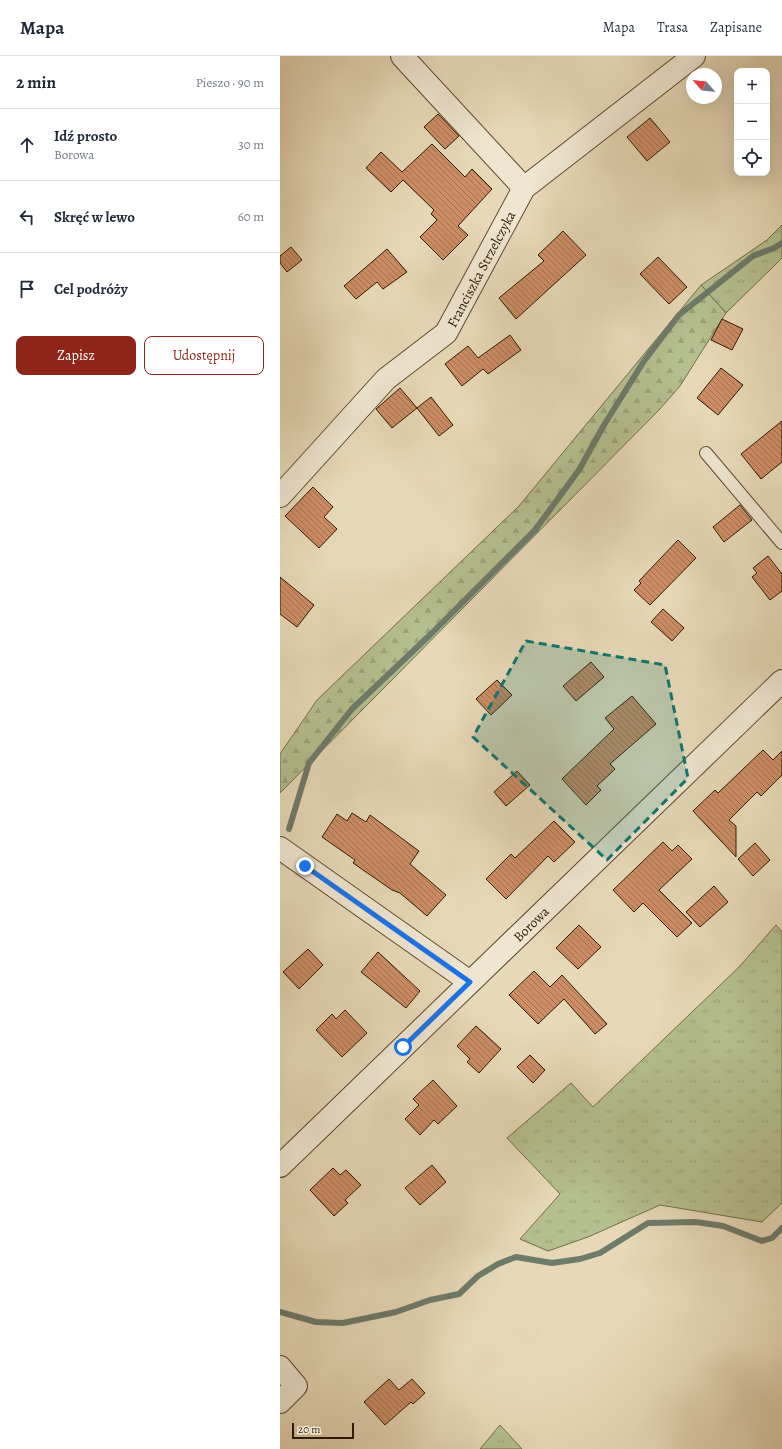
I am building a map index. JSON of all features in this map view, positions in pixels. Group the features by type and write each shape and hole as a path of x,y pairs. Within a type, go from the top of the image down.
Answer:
{"street":[{"path":"402,56 524,188"},
{"name":"Franciszka Strzelczyka","path":"280,496 386,379 446,334 524,188 694,56"},
{"name":"Borowa","path":"280,1166 782,681"},
{"path":"280,848 470,982"},
{"path":"280,1367 296,1386 280,1402"}],"lane":[{"path":"706,453 782,543"}],"highlighted area":[{"path":"526,641 665,665 688,778 607,860 473,737"}],"green space":[{"path":"782,225 782,258 726,313 701,285 767,240"},
{"path":"701,285 726,313 680,386 659,410 280,793 280,754 317,700 519,506"},
{"path":"776,925 782,932 782,1203 762,1222 660,1205 588,1237 548,1251 520,1239 560,1194 507,1138 571,1083 593,1107 739,967"},
{"path":"500,1425 522,1449 480,1449"}],"building":[{"path":"438,114 459,136 445,149 424,127"},
{"path":"650,118 670,142 647,161 627,137"},
{"path":"432,144 465,177 472,169 492,189 458,226 468,235 443,260 420,237 437,220 431,214 434,210 403,180 391,192 366,168 381,152 402,172"},
{"path":"563,231 586,255 516,319 499,298 544,261 538,255"},
{"path":"291,247 302,260 287,272 280,263 280,256"},
{"path":"387,249 407,272 383,289 377,282 356,299 344,286"},
{"path":"658,257 687,287 669,304 640,274"},
{"path":"722,319 743,329 732,350 711,340"},
{"path":"510,335 521,350 488,374 483,369 462,386 445,364 468,346 478,358"},
{"path":"721,368 743,385 718,415 697,398"},
{"path":"400,388 417,408 392,428 376,409"},
{"path":"431,397 453,425 439,436 417,408"},
{"path":"782,421 782,462 761,479 741,454"},
{"path":"313,487 333,507 324,517 337,529 319,548 285,516"},
{"path":"740,505 752,520 724,542 713,527"},
{"path":"678,540 696,558 650,605 634,590 641,583 639,581"},
{"path":"768,556 782,574 782,591 770,600 752,577 757,573 753,568"},
{"path":"280,577 314,605 297,627 280,614"},
{"path":"663,609 684,628 672,641 651,622"},
{"path":"591,662 604,677 576,701 563,686"},
{"path":"497,680 512,695 491,715 476,699"},
{"path":"632,696 656,724 610,764 615,769 597,786 601,790 586,805 562,779 614,729 605,718"},
{"path":"763,750 773,760 782,751 782,775 761,796 757,792 729,820 736,826 736,857 693,811 715,790 718,793"},
{"path":"517,771 530,785 506,806 494,792"},
{"path":"352,813 366,822 370,815 419,851 410,864 446,895 427,916 400,893 392,890 353,863 355,860 322,837 337,814 347,821"},
{"path":"554,821 575,842 554,862 548,856 506,899 486,879 511,854 515,858"},
{"path":"663,842 672,851 678,845 692,859 659,890 692,923 677,937 643,903 634,912 613,890"},
{"path":"755,843 770,860 753,876 738,859"},
{"path":"714,886 728,902 700,927 686,912"},
{"path":"579,925 601,947 578,969 556,948"},
{"path":"308,949 323,965 299,989 283,972"},
{"path":"378,952 420,991 406,1008 361,972"},
{"path":"534,971 550,987 562,975 607,1024 595,1034 564,999 538,1024 509,995"},
{"path":"345,1010 367,1033 342,1057 316,1030 332,1014 336,1019"},
{"path":"476,1026 501,1049 479,1073 467,1062 470,1059 457,1046"},
{"path":"530,1055 545,1070 533,1083 517,1067"},
{"path":"433,1080 457,1106 438,1124 434,1120 420,1135 405,1119 419,1105 413,1099"},
{"path":"432,1165 446,1182 420,1205 405,1188"},
{"path":"333,1168 340,1175 346,1170 361,1185 345,1200 348,1203 334,1216 310,1190"},
{"path":"389,1379 399,1390 412,1379 425,1393 413,1404 411,1402 385,1425 364,1402"}],"waterway":[{"path":"289,829 309,763 352,709 431,634 535,530 579,470 604,425 644,361 679,315 753,256 774,248 782,243"},
{"path":"280,1312 316,1322 343,1323 396,1312 430,1300 459,1294 478,1276 498,1264 516,1257 552,1263 580,1259 600,1253 648,1223 696,1222 723,1226 762,1241 772,1238 782,1228"}],"route":[{"path":"305,866 470,982 403,1047"}]}
